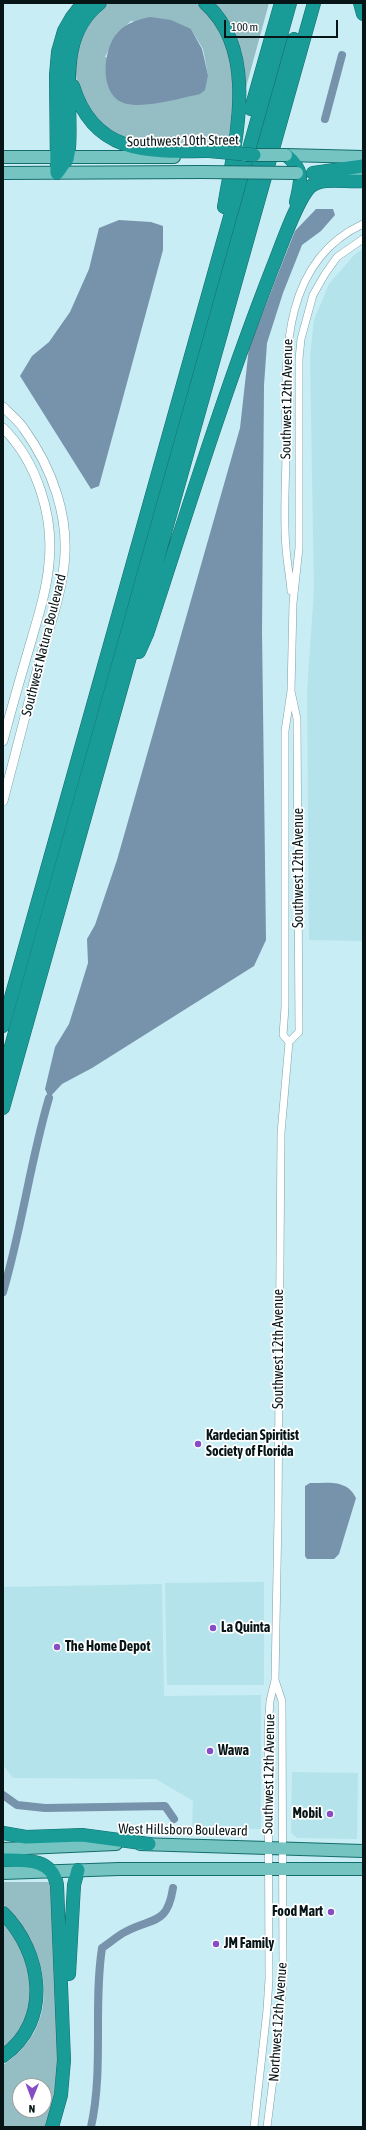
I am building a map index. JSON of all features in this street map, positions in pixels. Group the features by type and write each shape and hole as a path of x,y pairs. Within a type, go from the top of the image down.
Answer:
{"highway":[{"path":"62,157 56,75 58,52 64,31 72,17 83,3"},
{"path":"57,173 70,135 70,72 72,47 76,35 87,16 100,3"},
{"path":"205,3 218,17 228,34 235,53 238,76 238,113 224,207"},
{"path":"3,993 281,3"},
{"path":"3,1026 290,3"},
{"path":"3,1075 304,3"},
{"path":"3,1108 314,3"},
{"path":"360,3 363,14"},
{"path":"70,72 77,98 83,110 96,127 111,139 129,146 150,151 254,155"},
{"path":"286,155 295,164 300,184 292,219"},
{"path":"313,173 363,166"},
{"path":"123,686 147,634 230,384 292,219 307,191 314,184 325,182 363,181"},
{"path":"3,1833 26,1837 82,1835 149,1844"},
{"path":"3,1860 32,1860 40,1863 55,1877 58,1890 64,2048"},
{"path":"52,2127 61,2095 74,1885 78,1870"},
{"path":"3,1913 18,1930 26,1944 34,1965 37,1990 35,2009 27,2030 12,2049 3,2056"}],"main road":[{"name":"Southwest 10th Street","path":"3,157 208,154"},
{"name":"Southwest 10th Street","path":"254,155 363,156"},
{"path":"3,173 202,172 363,174"},
{"name":"West Hillsboro Boulevard","path":"3,1849 149,1844 363,1851"},
{"path":"3,1873 78,1870 282,1868 363,1869"}],"street":[{"name":"Southwest 12th Avenue","path":"293,603 286,548 286,373 289,331 300,291 314,267 342,236 363,224"},
{"name":"Southwest 12th Avenue","path":"289,1042 283,1035 285,1007 285,731 291,691 293,603 299,548 299,359 301,339 313,295 337,257 363,239"},
{"name":"Southwest Natura Boulevard","path":"3,407 24,427 44,460 56,489 63,519 65,543 64,566 54,614 3,801"},
{"name":"Southwest Natura Boulevard","path":"3,428 11,437 30,467 42,494 48,522 50,543 49,564 40,610 3,741"},
{"name":"Southwest 12th Avenue","path":"269,1869 268,1729 270,1701 275,1680 279,1481 281,1133 289,1042 299,1032 297,719 291,691"},
{"name":"Southwest 12th Avenue","path":"275,1680 282,1701 282,1868"},
{"name":"Northwest 12th Avenue","path":"267,2127 281,2010 282,1868"},
{"name":"Northwest 12th Avenue","path":"254,2127 268,2010 269,1869"}],"shaded area":[{"path":"109,3 196,3 210,17 220,33 228,51 232,70 234,89 233,109 226,147 146,146 121,137 102,123 87,106 78,86 76,65 80,44 91,23","holes":["131,21 191,29 203,49 208,75 105,57 117,33"]},
{"path":"210,3 269,3 245,91"},
{"path":"150,17 171,20 191,29 202,49 208,75 205,90 200,94 164,102 136,105 118,100 112,93 107,84 106,61 113,40 118,32 125,26 137,20"},
{"path":"316,209 333,209 335,215 321,231 302,245 283,293 267,343 264,385 262,631 266,940 254,966 92,1068 62,1084 49,1098 45,1089 55,1047 69,1024 88,963 87,939 95,925 117,860 240,428 249,347 295,231"},
{"path":"119,220 151,222 163,226 163,250 99,486 91,489 20,376 32,356 49,342 70,312 89,269 99,228"},
{"path":"363,249 363,941 309,940 307,690 314,591 310,356 314,320 329,284 355,254"},
{"path":"310,1483 336,1483 348,1488 356,1498 339,1554 334,1559 307,1559 305,1556 305,1486"},
{"path":"264,1582 264,1685 167,1685 165,1583"},
{"path":"162,1584 164,1696 261,1695 261,1829 192,1827 193,1801 156,1779 13,1778 3,1765 3,1587"},
{"path":"292,1772 358,1773 357,1839 297,1838 291,1833"},
{"path":"3,1882 53,1882 59,2080 52,2110 52,2078 12,2078 12,2118 50,2118 48,2127 3,2127 3,2065 23,2048 36,2029 43,2008 44,1986 40,1964 32,1942 19,1922 3,1904"},
{"path":"3,1918 10,1926 33,1974 28,2019 3,2051"}],"waterway":[{"path":"325,119 342,55"},
{"path":"3,1292 16,1244 36,1146 49,1098"},
{"path":"3,1795 17,1805 45,1808 165,1806 174,1819"},
{"path":"91,2127 97,2082 98,1993 102,1948 119,1935 135,1927 151,1922 163,1915 167,1909 173,1888"}],"place":[{"name":"Kardecian Spiritist Society of Florida","path":"198,1444"},
{"name":"La Quinta","path":"213,1628"},
{"name":"The Home Depot","path":"57,1647"},
{"name":"Wawa","path":"210,1751"},
{"name":"Mobil","path":"330,1814"},
{"name":"Food Mart","path":"331,1912"},
{"name":"JM Family","path":"216,1944"}]}
